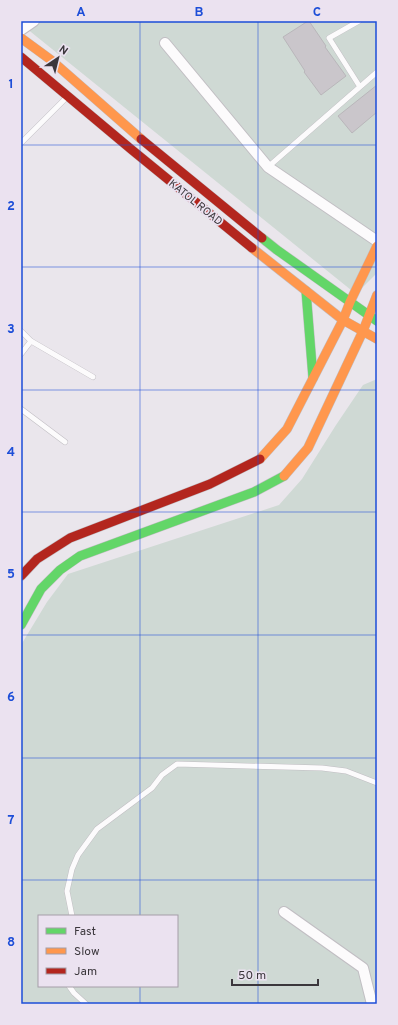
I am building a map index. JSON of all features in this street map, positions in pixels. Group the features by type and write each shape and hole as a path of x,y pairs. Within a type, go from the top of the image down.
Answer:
{"main road":[{"name":"KATOL ROAD","path":"21,38 51,60 140,138 277,250 377,321"},
{"name":"KATOL ROAD","path":"21,57 278,269 343,320 377,339"},
{"path":"21,576 24,571 48,550 70,538 210,484 260,459 287,429 343,320 377,246"},
{"path":"306,291 313,379"},
{"path":"21,625 41,589 60,570 80,556 254,492 284,476 308,448 363,331 377,295"}],"street":[{"path":"21,30 34,21"},
{"path":"165,43 268,167 377,241"},
{"path":"284,912 363,968 372,1004"}],"lane":[{"path":"359,21 329,38 360,87"},
{"path":"268,167 377,72"},
{"path":"21,143 69,96"},
{"path":"21,331 31,341 93,377"},
{"path":"21,354 31,341"},
{"path":"21,409 65,442"},
{"path":"72,915 67,891 72,869 78,855 97,829 152,788 162,775 177,764 322,768 346,771 377,783"},
{"path":"70,987 86,1004"}],"shaded area":[{"path":"21,21 377,21 377,273 356,294 21,24"},
{"path":"377,379 377,1004 21,1004 21,645 47,602 68,574 279,505 302,479 363,385"}],"building":[{"path":"308,21 346,76 321,95 304,72 305,71 283,37"},
{"path":"377,85 377,112 352,133 338,116"}],"traffic: fast":[{"path":"262,238 377,321"},
{"path":"306,291 313,378"},
{"path":"21,625 41,589 60,570 80,556 254,492 284,476"}],"traffic: slow":[{"path":"21,38 51,60 141,139"},
{"path":"260,459 287,429 343,320 377,246"},
{"path":"252,248 343,320 377,339"},
{"path":"284,476 308,448 363,331 377,295"}],"traffic: jam":[{"path":"21,57 252,248"},
{"path":"141,139 262,238"},
{"path":"21,576 37,559 70,538 210,484 260,459"}]}
